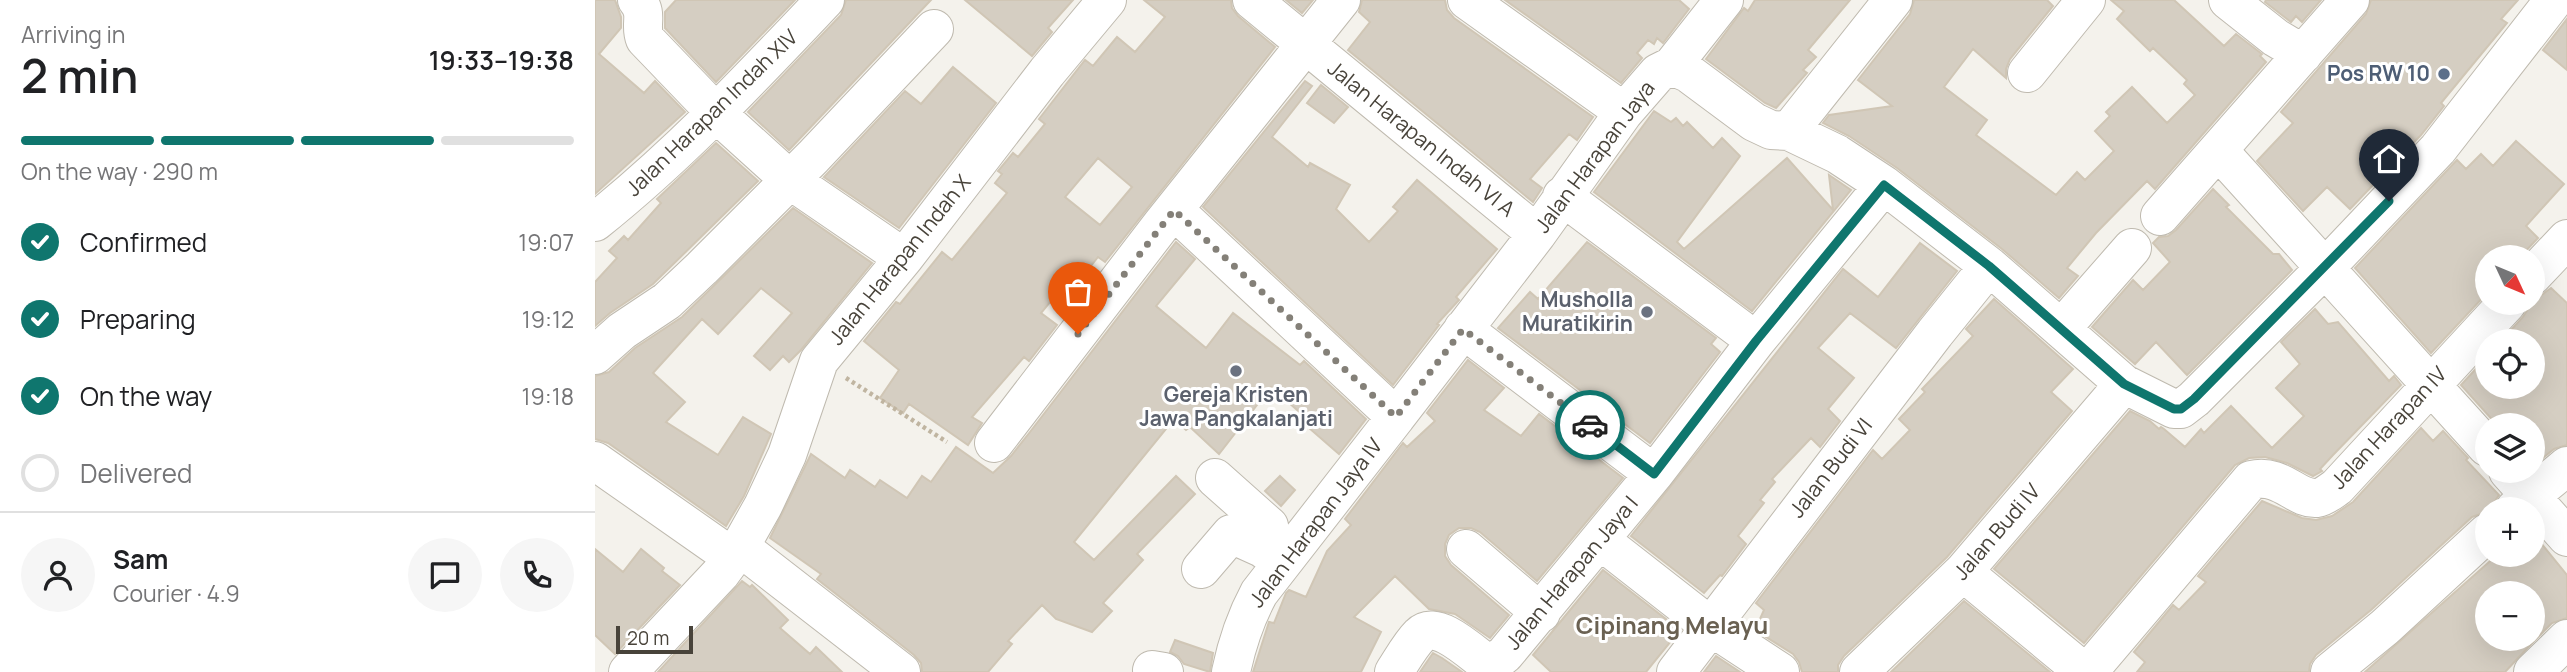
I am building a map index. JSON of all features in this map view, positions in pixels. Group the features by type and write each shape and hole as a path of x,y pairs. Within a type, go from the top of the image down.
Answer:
{"street":[{"path":"637,0 643,7 645,16 642,33 645,39 717,114 790,180 904,258"},
{"name":"Jalan Harapan Indah XIV","path":"595,222 643,183 717,114 825,0"},
{"name":"Jalan Harapan Indah X","path":"631,671 736,552 763,506 786,455 819,361 1108,0"},
{"name":"Jalan Harapan Indah VI A","path":"1252,0 1537,234"},
{"path":"994,443 1341,0"},
{"path":"1672,66 1724,0"},
{"path":"1789,131 1892,0"},
{"path":"2027,73 2086,0"},
{"path":"2228,0 2276,38 2303,54"},
{"path":"2160,216 2350,0"},
{"path":"2325,268 2438,149 2554,0"},
{"path":"1487,6 1624,112"},
{"path":"595,355 622,331 667,301 790,180 934,29"},
{"name":"Jalan Harapan Jaya","path":"1396,417 1537,234 1624,112 1658,73 1672,66 1688,73 1754,122 1771,130 1789,131 1837,154 1884,185 1989,266 2124,384 2174,409 2181,409 2194,399 2325,268"},
{"path":"2218,150 2475,434"},
{"name":"Jalan Harapan Jaya I","path":"1394,672 1419,635 1427,630 1437,630 1486,663 1494,663 1505,654 1654,474 1756,341 1884,185"},
{"path":"1562,196 1756,341"},
{"path":"1174,210 1396,417"},
{"path":"2545,262 2567,239"},
{"path":"2061,329 2133,248"},
{"name":"Jalan Budi VI","path":"1676,672 1989,266"},
{"name":"Jalan Harapan IV","path":"2086,672 2251,480 2266,477 2309,497 2320,498 2337,487 2496,315"},
{"path":"1463,329 1654,474"},
{"name":"Jalan Budi IV","path":"1859,672 1963,572 2124,384"},
{"name":"Jalan Harapan Jaya IV","path":"1231,672 1246,616 1272,555 1396,417"},
{"path":"595,461 736,552 901,672"},
{"path":"2567,466 2518,492 2567,537"},
{"path":"1215,478 1269,526 1272,555"},
{"path":"1201,569 1231,534 1272,555"},
{"path":"1600,540 1710,626 1780,672"},
{"path":"2330,672 2385,627 2475,544"},
{"path":"1466,549 1541,613"},
{"path":"1963,572 2086,672"},
{"path":"2533,672 2567,639"}],"path":[{"path":"819,361 947,442"}],"building":[{"path":"595,0 615,0 621,17 621,28 599,54 644,93 655,81 685,112 595,194"},
{"path":"676,0 795,0 716,82 665,28 665,12"},
{"path":"846,0 931,0 789,150 748,112 841,15"},
{"path":"965,0 1073,0 1048,28 1052,32 1032,56"},
{"path":"1144,0 1231,0 1232,8 1238,16 1275,47 1105,262 1098,257 1075,286 1068,280 1041,313 1057,325 1029,361 1024,357 972,417 982,423 968,445 909,404 903,413 880,398 899,370 864,341 896,302 900,304 942,252 952,260 1007,193 995,183 1002,174 998,171 1013,153 1018,157 1045,124 1039,119 1085,60 1093,66 1117,37 1135,52 1165,17","holes":["1098,158 1132,187 1100,225 1065,197"]},
{"path":"1286,0 1313,0 1302,13"},
{"path":"1362,0 1445,0 1447,10 1454,18 1593,117 1577,140 1569,134 1530,179 1542,188 1533,202 1348,50 1370,22 1359,12"},
{"path":"1505,0 1679,0 1689,9 1663,43 1657,38 1654,44 1648,40 1637,53 1642,58 1621,83"},
{"path":"1755,0 1850,0 1808,50 1816,57 1803,70 1807,73 1776,108 1765,103 1706,59 1744,8 1748,11"},
{"path":"1914,0 2047,0 2053,6 2010,59 2006,78 1973,49 1944,87 1987,120 1976,135 2056,195 2077,172 2085,180 2114,151 2095,131 2110,116 2106,112 2132,87 2167,123 2195,95 2184,84 2187,80 2153,48 2150,51 2117,19 2124,11 2111,0 2174,0 2224,46 2236,34 2262,54 2260,56 2266,62 2155,189 2147,181 2096,233 2067,268 2078,276 2059,298 2002,249 1897,168 1849,136 1823,123 1829,115 1892,106 1858,80 1910,14"},
{"path":"2321,0 2302,22 2296,16 2291,22 2265,2"},
{"path":"2371,0 2518,0 2501,19 2507,23 2441,103 2444,106 2421,135 2350,209 2327,187 2303,211 2257,161 2293,123 2281,112 2366,14"},
{"path":"2567,19 2567,70 2543,50"},
{"path":"953,67 996,103 899,228 824,177 905,91 921,104"},
{"path":"1305,81 1312,86 1272,137 1308,167 1310,163 1350,185 1336,209 1369,242 1398,211 1393,207 1417,180 1497,249 1456,297 1459,300 1437,324 1439,325 1393,385 1203,207"},
{"path":"1321,85 1348,107 1334,123 1307,103"},
{"path":"1654,111 1671,122 1676,118 1683,126 1687,122 1713,148 1722,138 1740,156 1677,242 1684,249 1787,158 1833,210 1829,175 1851,190 1752,311 1594,192"},
{"path":"2516,141 2564,184 2526,226 2538,238 2531,245 2475,245 2475,306 2431,353 2355,268 2457,160 2466,169 2481,154 2493,166"},
{"path":"716,143 758,181 653,284 595,326 595,282 617,258 609,251 624,236 628,240 661,203 657,199"},
{"path":"2213,189 2229,205 2226,207 2273,254 2279,254 2292,270 2187,375 2156,342 2135,364 2092,327 2133,280 2143,290 2170,262 2153,243 2159,237 2168,236 2176,230"},
{"path":"793,208 872,263 801,350 789,362 783,356 770,370 754,356 792,313 761,288 718,334 702,319 653,373 685,402 666,422 718,455 743,417 771,434 744,496 726,526 608,443 595,439 595,376 609,372 635,348 682,317"},
{"path":"1176,242 1195,259 1156,306 1206,348 1233,313 1300,365 1304,361 1366,419 1339,454 1301,421 1305,417 1271,387 1219,454 1190,427 1186,430 1174,419 1074,542 1094,560 1176,476 1195,494 1137,554 1143,560 1103,603 1112,611 1092,632 1056,619 1042,605 1008,641 1012,644 988,672 922,672 921,663 914,655 817,579 821,574 770,538 811,454 845,478 850,470 875,487 880,480 907,498 922,476 931,482 956,447 993,473 1011,456"},
{"path":"1587,242 1716,338 1711,344 1720,352 1650,443 1498,328 1530,292 1538,299"},
{"path":"1920,243 1957,271 1896,348 1850,313 1818,348 1854,378 1828,409 1840,421 1820,447 1811,438 1772,479 1775,482 1760,500 1764,503 1738,536 1746,544 1722,576 1720,575 1704,593 1631,536 1843,269 1878,297"},
{"path":"2551,288 2567,303 2567,445 2554,449 2545,456 2545,413 2486,413 2461,385 2475,370 2475,399 2545,399 2545,329 2512,329 2524,315 2545,315 2545,292"},
{"path":"1994,299 2073,369 2051,392 2072,411 1947,557 1844,656 1838,665 1838,672 1802,672 1793,654 1755,630 1764,610 1756,603 1873,450 1882,459 1910,430 1899,419 1925,392 1922,389 1973,336 1966,329"},
{"path":"2315,309 2328,324 2338,322 2389,381 2394,376 2401,385 2320,469 2322,471 2313,476 2287,463 2265,457 2249,458 2235,465 2084,643 1994,569 2130,411 2159,429 2161,427 2185,447 2201,429 2204,433 2231,406 2272,448 2304,416 2276,388 2300,364 2281,342"},
{"path":"1468,360 1504,388 1484,410 1521,436 1539,414 1623,478 1537,581 1480,532 1471,528 1459,528 1449,535 1445,544 1445,556 1451,565 1509,615 1490,638 1455,614 1429,609 1395,576 1354,617 1381,632 1361,672 1253,672 1269,622 1274,623 1286,593 1289,590 1306,597 1327,551 1351,525 1345,519 1403,443 1407,447 1435,421 1427,413"},
{"path":"2421,428 2433,441 2443,431 2468,458 2466,460 2475,470 2475,483 2488,483 2499,495 2475,497 2475,516 2371,610 2316,655 2310,664 2309,672 2137,672 2145,662 2134,652 2173,605 2179,610 2206,582 2198,576 2262,501 2302,518 2316,520 2332,516 2353,502"},
{"path":"1280,476 1295,490 1281,506 1265,491"},
{"path":"2545,548 2567,575 2567,618 2552,623 2545,630 2545,581 2475,581 2475,651 2525,651 2505,672 2365,672 2483,567 2545,567"},
{"path":"595,549 623,572 641,549 680,585 615,654 595,635"},
{"path":"1603,570 1680,630 1646,672 1551,672 1533,655"},
{"path":"742,581 750,587 752,585 788,620 780,628 810,654 816,647 842,672 658,672"},
{"path":"1964,601 2050,672 1891,672"},
{"path":"1175,640 1213,653 1210,672 1184,664 1178,656 1170,652"},
{"path":"1433,653 1442,658 1462,672 1420,672"},
{"path":"1716,656 1740,672 1704,672"}],"way so far":[{"path":"1078,334 1174,210 1396,417 1463,329 1590,425"}],"place":[{"name":"Pos RW 10","path":"2444,74"},
{"name":"Musholla Muratikirin","path":"1647,312"},
{"name":"Gereja Kristen Jawa Pangkalanjati","path":"1236,371"}],"district":[{"name":"Cipinang Melayu","path":"1672,626"}],"route":[{"path":"1590,425 1654,474 1756,341 1884,185 1989,266 2124,384 2174,409 2181,409 2194,399 2389,201"}]}
